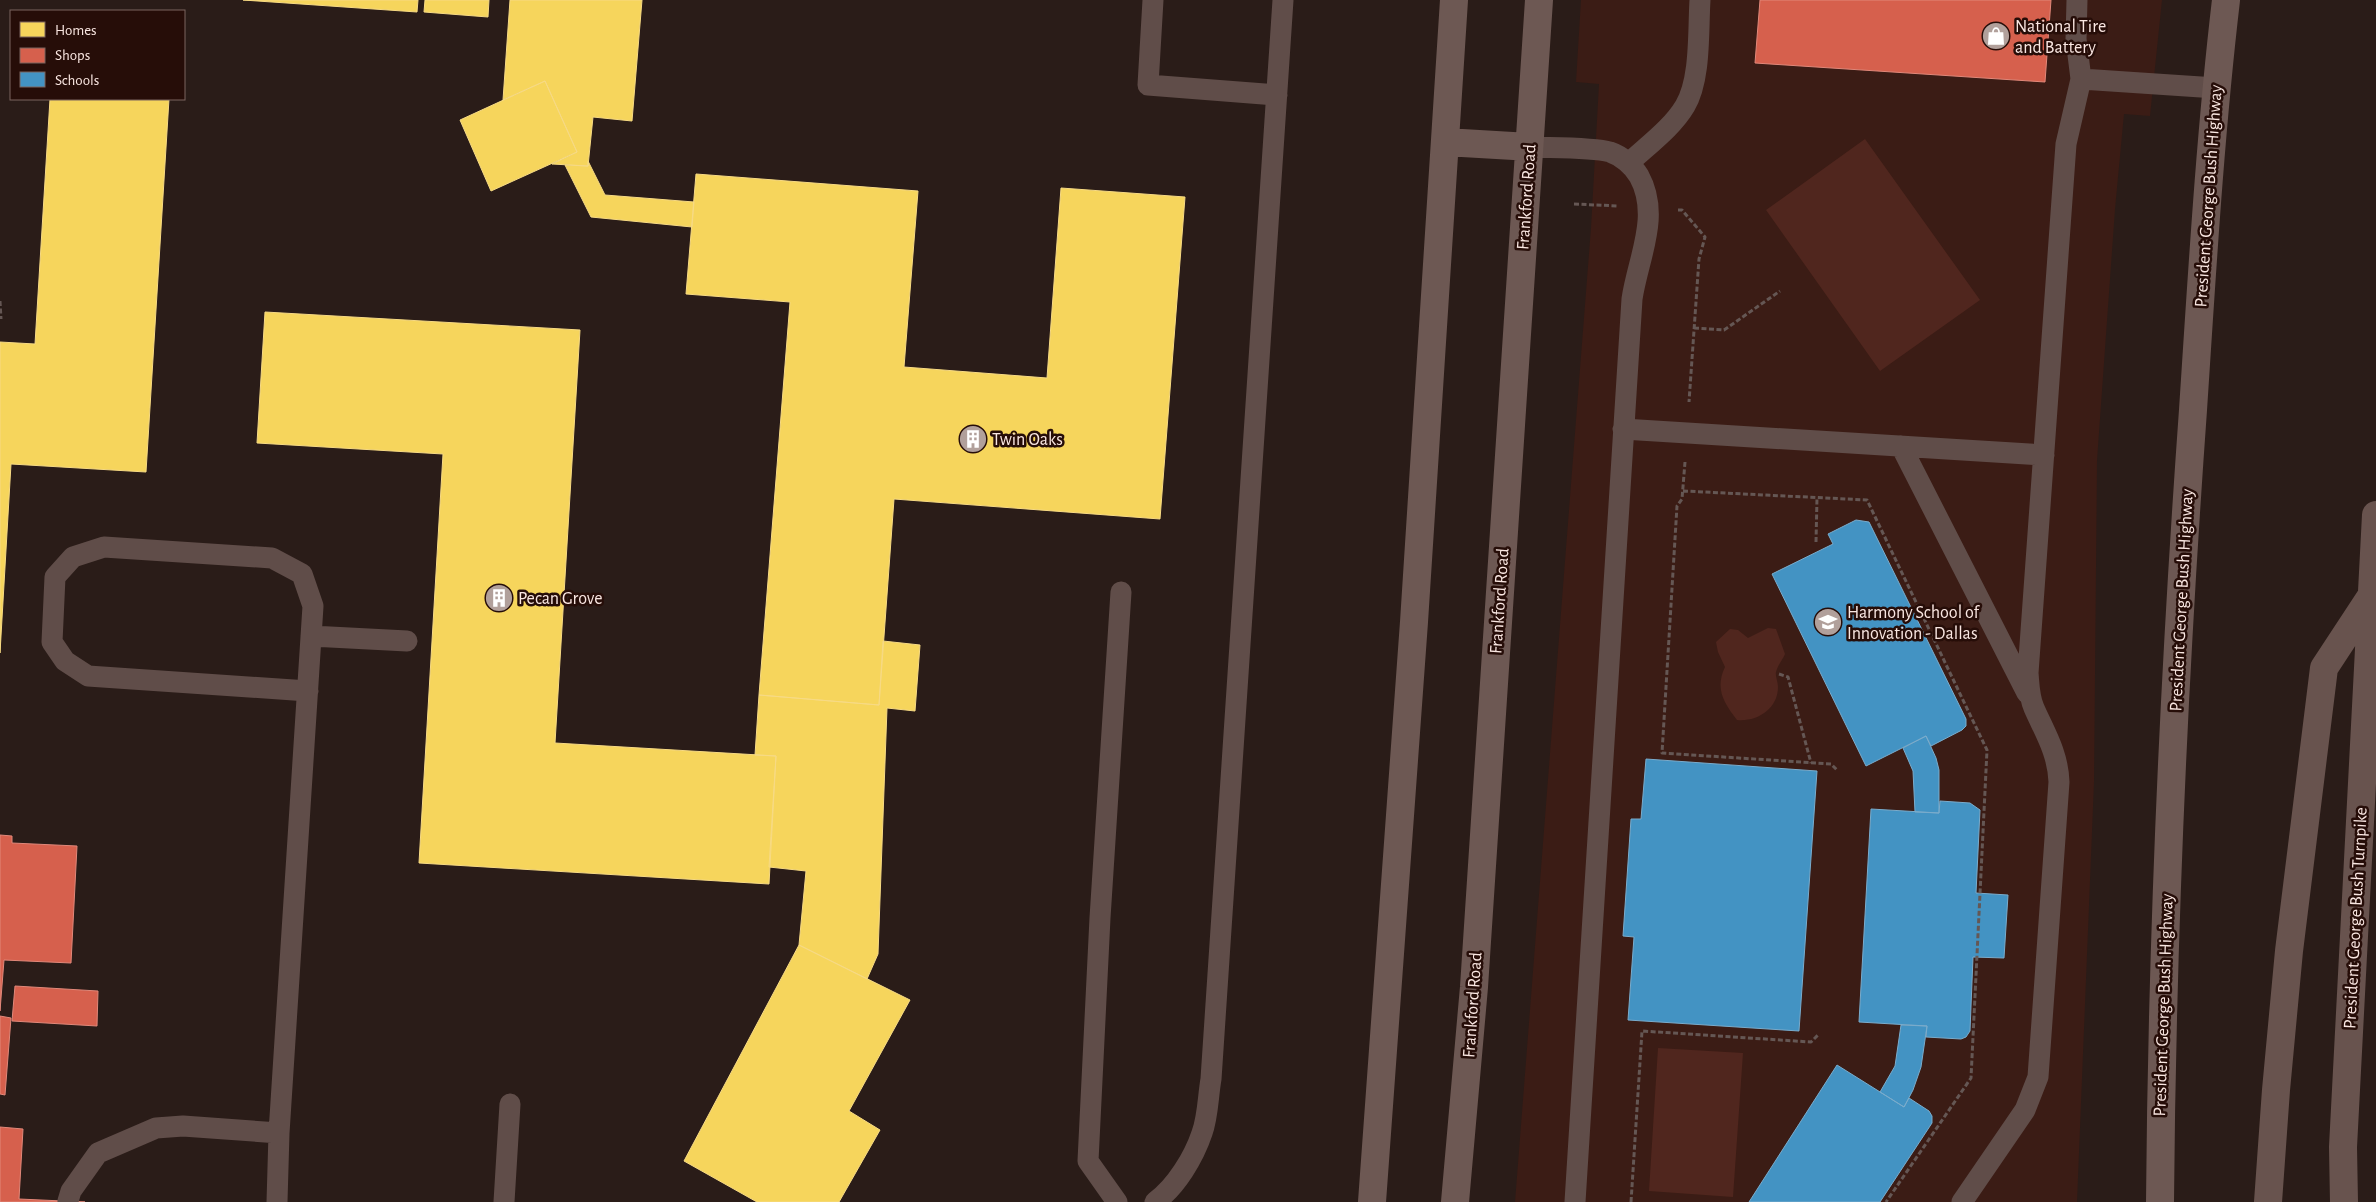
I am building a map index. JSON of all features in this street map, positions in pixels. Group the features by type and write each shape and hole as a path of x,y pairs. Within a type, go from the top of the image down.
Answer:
{"highway":[{"name":"President George Bush Turnpike","path":"2344,1202 2343,1147 2370,598 2376,515"},
{"path":"2268,1202 2289,951 2324,668 2370,598"}],"main road":[{"path":"1372,1202 1414,622 1454,0"},
{"name":"Frankford Road","path":"1455,1202 1474,987 1539,0"},
{"name":"President George Bush Highway","path":"2160,1202 2164,937 2180,612 2216,88 2226,0"},
{"path":"1445,142 1529,147"}],"lane":[{"path":"1153,0 1148,85 1277,95"},
{"path":"1155,1202 1187,1164 1203,1132 1211,1079 1283,0"},
{"path":"1628,164 1672,122 1685,106 1689,97 1695,76 1700,0"},
{"path":"2034,707 2028,673 2066,144 2081,79 2076,39 2077,0"},
{"path":"2081,79 2216,88"},
{"path":"1529,147 1610,152 1628,164 1642,182 1648,198 1650,214 1632,299 1575,1202"},
{"path":"1623,428 2044,455"},
{"path":"1901,446 2043,724 2055,755 2059,782 2038,1077 2026,1110 1962,1202"},
{"path":"277,1202 279,1133 308,691 313,606 302,574 272,558 104,547 73,557 55,577 52,642 65,661 88,676 308,691"},
{"path":"1117,1202 1088,1161 1100,918 1121,592"},
{"path":"311,636 407,641"},
{"path":"504,1202 510,1104"},
{"path":"68,1201 70,1191 98,1153 156,1128 183,1126 279,1133"}],"path":[{"path":"1574,204 1618,206"},
{"path":"1673,209 1682,210 1705,237 1699,259 1689,405"},
{"path":"1694,328 1724,330 1780,291"},
{"path":"0,301 1,320"},
{"path":"1685,454 1682,499 1677,506 1662,753 1831,764 1838,771"},
{"path":"1683,491 1867,500 1987,750 1971,1078 1886,1202"},
{"path":"1816,542 1817,498"},
{"path":"1779,674 1788,677 1811,763"},
{"path":"1631,1202 1642,1031 1811,1042 1818,1035"}],"shaded area":[{"name":"Harmony School of Innovation - Dallas","path":"1581,0 2162,0 2150,116 2124,114 2115,209 2097,461 2094,782 2077,1202 1515,1202 1591,228 1599,84 1576,82"},
{"path":"1865,139 1980,300 1880,371 1766,210"},
{"path":"1768,628 1776,629 1785,654 1776,672 1777,695 1770,708 1759,716 1752,719 1737,720 1722,695 1721,682 1725,667 1718,652 1716,642 1730,629 1738,630 1748,638"},
{"path":"1658,1048 1743,1053 1733,1197 1649,1191"}],"building: Homes":[{"path":"243,0 418,0 417,12"},
{"path":"425,0 489,0 488,17 424,12"},
{"path":"510,0 642,0 632,121 593,117 588,166 552,164 577,152 545,81 503,100"},
{"path":"545,81 577,152 491,191 460,120"},
{"path":"50,100 169,100 146,472 11,464 0,653 0,342 35,344"},
{"path":"588,161 605,195 694,202 692,227 591,217 565,165 588,166"},
{"name":"Twin Oaks","path":"696,174 918,191 904,367 1047,378 1061,188 1185,197 1160,519 894,499 879,705 759,695 790,302 686,294"},
{"name":"Pecan Grove","path":"265,312 580,330 555,743 776,756 769,884 419,863 443,454 257,443"},
{"path":"883,641 920,645 915,711 887,708 878,954 867,979 799,945 806,871 769,867 776,756 755,755 759,695 879,705"},
{"path":"799,945 910,1000 849,1111 880,1130 839,1202 757,1202 684,1161"}],"building: Shops":[{"path":"1760,0 2051,0 2045,82 1755,63"},
{"path":"0,835 12,836 12,843 77,846 71,963 4,960 0,1011"},
{"path":"15,986 98,991 97,1026 12,1021"},
{"path":"0,1016 11,1018 5,1095 0,1094"},
{"path":"0,1127 23,1129 19,1199 85,1202 0,1202"}],"building: Schools":[{"path":"1856,520 1869,522 1966,719 1966,726 1962,730 1931,746 1926,736 1866,766 1772,574 1833,544 1828,534"},
{"path":"1926,736 1939,770 1939,813 1915,812 1913,771 1903,748"},
{"path":"1646,759 1817,771 1799,1031 1628,1020 1634,937 1623,936 1631,819 1641,819"},
{"path":"1940,801 1970,803 1980,810 1976,893 2008,895 2004,958 1973,957 1970,1031 1966,1037 1961,1039 1926,1037 1927,1026 1859,1022 1871,809 1939,813"},
{"path":"1901,1025 1927,1026 1921,1067 1913,1090 1904,1107 1880,1092 1895,1066"},
{"path":"1837,1065 1904,1107 1909,1098 1929,1111 1932,1116 1932,1123 1880,1202 1749,1202"}],"place":[{"name":"National Tire and Battery","path":"1996,36"},
{"name":"Twin Oaks","path":"973,439"},
{"name":"Pecan Grove","path":"499,598"},
{"name":"Harmony School of Innovation - Dallas","path":"1828,622"}]}
